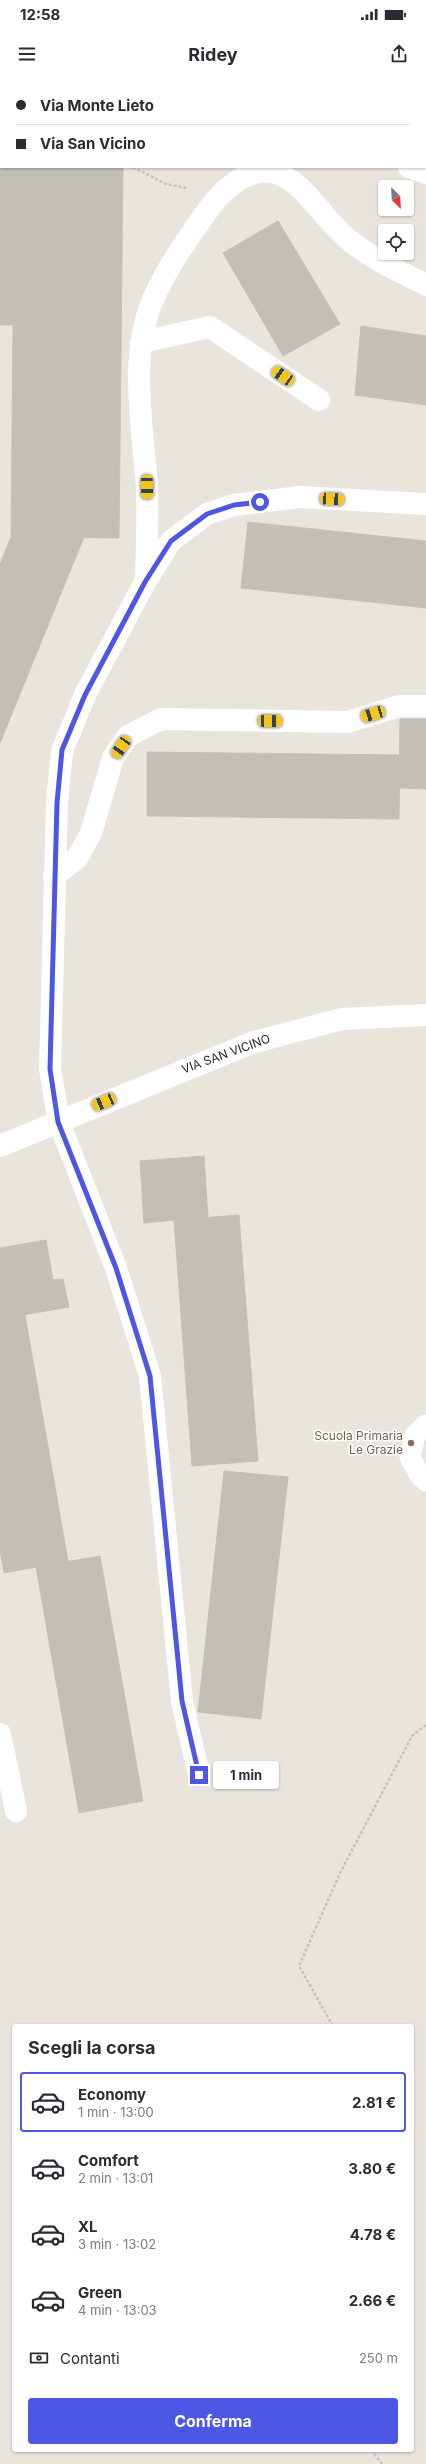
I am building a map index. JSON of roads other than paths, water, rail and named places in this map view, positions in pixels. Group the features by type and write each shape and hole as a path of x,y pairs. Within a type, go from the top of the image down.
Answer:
{"street":[{"path":"412,168 426,172"},
{"path":"145,582 148,542 147,487 140,420 141,342 153,298 176,254 218,195 237,181 258,172 277,173 299,188 347,239 377,260 426,285"},
{"path":"141,342 210,327 319,400"},
{"path":"199,1775 182,1701 150,1376 116,1268 58,1122 50,1069 54,876 62,750 85,695 145,582 171,541 207,514 234,505 300,497 426,504"},
{"path":"54,876 77,858 91,833 113,758 128,736 161,720 348,722 399,706 426,706"},
{"name":"VIA SAN VICINO","path":"0,1146 254,1042 342,1019 426,1015"},
{"path":"0,1734 16,1811"}],"lane":[{"path":"426,1425 415,1435 410,1458 419,1474 426,1481"}],"place":[{"name":"Scuola Primaria Le Grazie","path":"411,1443"}]}
